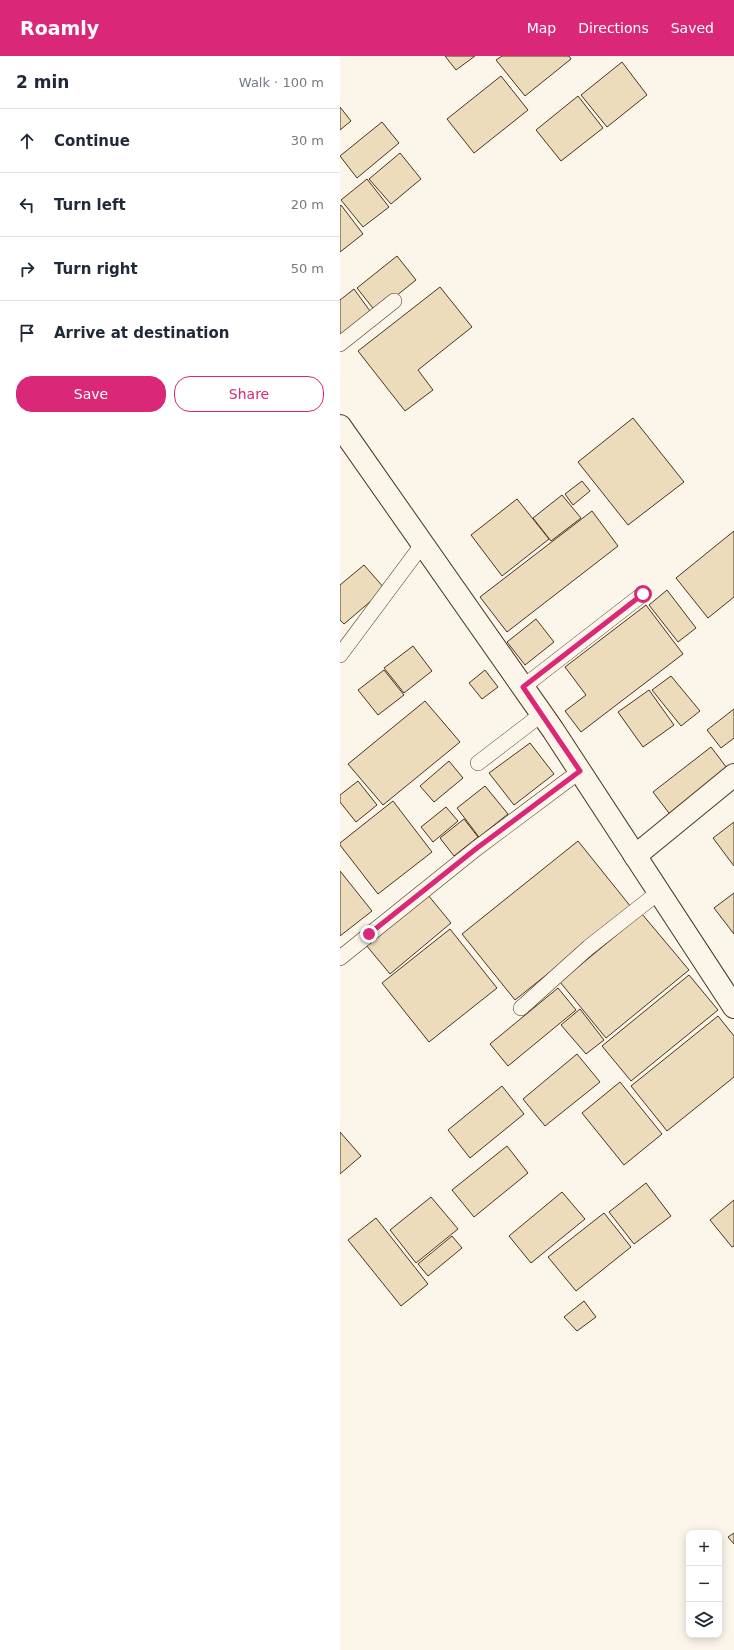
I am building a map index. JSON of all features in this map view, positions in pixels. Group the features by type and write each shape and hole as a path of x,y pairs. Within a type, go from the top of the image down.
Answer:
{"street":[{"path":"340,426 542,714 734,1007"},
{"path":"635,856 734,775"}],"lane":[{"path":"340,344 394,301"},
{"path":"340,655 422,545"},
{"path":"523,687 643,594"},
{"path":"478,763 542,714"},
{"path":"340,958 477,848 580,771"},
{"path":"520,1008 589,947 659,892"}],"building":[{"path":"445,56 475,56 456,70"},
{"path":"502,56 569,56 571,59 525,96 496,60"},
{"path":"622,62 647,95 607,127 581,95"},
{"path":"501,76 528,110 474,153 447,119"},
{"path":"578,96 603,128 561,161 536,130"},
{"path":"340,107 351,121 340,130"},
{"path":"382,122 399,143 357,178 340,156"},
{"path":"400,153 421,179 391,204 369,179"},
{"path":"367,179 389,207 363,227 341,200"},
{"path":"341,205 363,234 340,252 340,206"},
{"path":"397,256 416,280 376,312 357,288"},
{"path":"440,287 472,327 418,370 433,390 405,411 358,351"},
{"path":"354,289 370,311 340,335 340,300"},
{"path":"633,418 684,482 628,525 578,462"},
{"path":"582,481 590,491 573,505 565,494"},
{"path":"562,495 581,518 551,541 533,518"},
{"path":"517,499 549,539 502,576 471,535"},
{"path":"592,511 618,546 507,632 480,597"},
{"path":"734,531 734,597 708,618 676,578"},
{"path":"364,565 385,589 344,624 340,620 340,585"},
{"path":"667,590 696,628 678,642 649,605"},
{"path":"646,605 683,654 581,732 565,711 586,695 565,667"},
{"path":"536,619 554,642 525,665 507,642"},
{"path":"413,646 432,671 404,693 384,668"},
{"path":"384,670 404,695 378,715 358,690"},
{"path":"485,670 498,687 482,699 469,683"},
{"path":"671,676 700,711 681,726 652,690"},
{"path":"649,690 674,725 643,747 618,712"},
{"path":"425,701 460,742 383,805 348,764"},
{"path":"734,709 734,738 721,748 707,730"},
{"path":"530,743 554,774 514,805 489,773"},
{"path":"711,747 730,772 672,817 653,792"},
{"path":"449,761 463,778 434,802 420,786"},
{"path":"358,781 377,805 356,822 340,802 340,795"},
{"path":"485,786 508,814 479,837 457,808"},
{"path":"393,801 432,852 378,894 340,843"},
{"path":"446,807 458,821 433,842 421,827"},
{"path":"464,819 478,837 454,856 440,838"},
{"path":"734,822 734,866 713,838"},
{"path":"578,841 631,907 515,1000 462,934"},
{"path":"340,871 372,911 340,936"},
{"path":"734,893 734,934 714,908"},
{"path":"428,895 451,923 390,974 366,945"},
{"path":"642,914 689,970 606,1038 560,982"},
{"path":"450,929 497,988 429,1042 382,983"},
{"path":"689,975 718,1010 631,1081 602,1046"},
{"path":"558,988 576,1010 508,1066 490,1044"},
{"path":"580,1009 604,1040 586,1054 561,1025"},
{"path":"718,1016 734,1036 734,1077 667,1131 631,1086"},
{"path":"577,1054 600,1082 545,1126 523,1099"},
{"path":"620,1082 662,1134 624,1165 582,1113"},
{"path":"502,1086 524,1114 470,1158 448,1130"},
{"path":"340,1132 361,1156 340,1174"},
{"path":"507,1146 528,1173 474,1217 452,1190"},
{"path":"646,1183 671,1216 634,1244 609,1212"},
{"path":"562,1192 585,1219 531,1263 509,1236"},
{"path":"431,1197 458,1229 416,1263 390,1230"},
{"path":"734,1200 734,1246 732,1247 710,1220"},
{"path":"604,1213 631,1247 576,1291 548,1257"},
{"path":"376,1218 428,1284 401,1306 348,1240"},
{"path":"452,1236 462,1248 428,1276 418,1264"},
{"path":"584,1301 596,1317 577,1331 564,1317"},
{"path":"734,1533 734,1544 728,1537"}],"route":[{"path":"369,934 477,848 580,771 523,687 643,594"}]}
